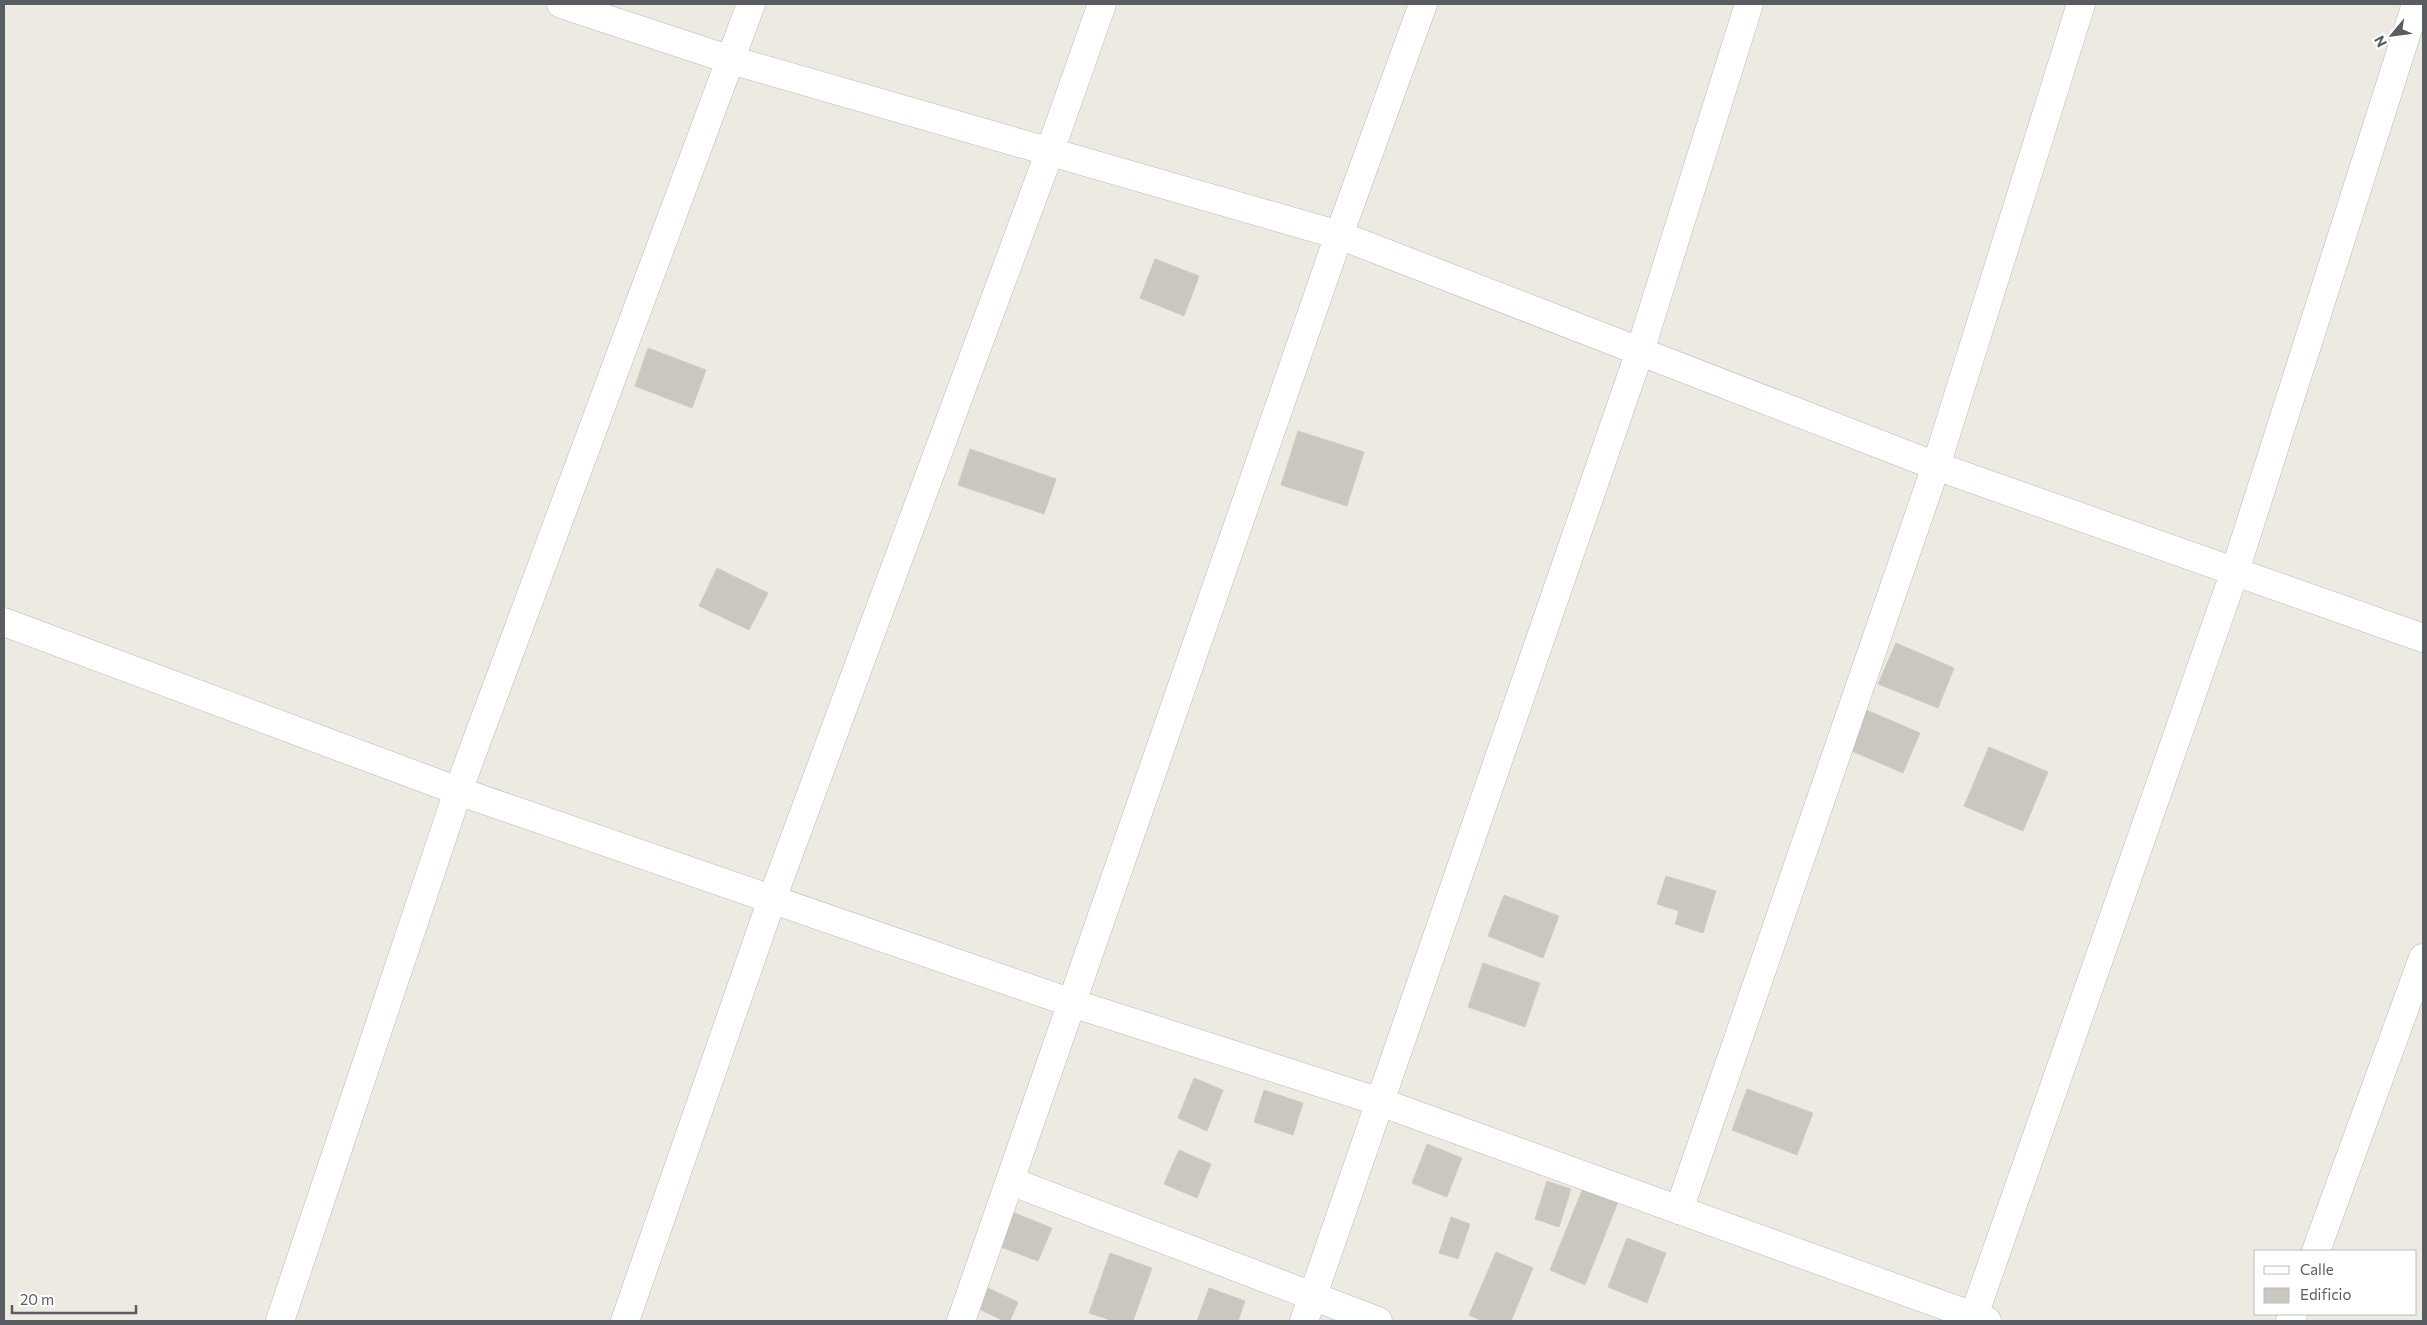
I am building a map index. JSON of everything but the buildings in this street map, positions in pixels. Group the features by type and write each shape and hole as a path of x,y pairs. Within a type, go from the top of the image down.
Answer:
{"street":[{"path":"561,4 731,60 1339,234 1936,466 2423,638"},
{"path":"280,1321 458,791 731,60 750,4"},
{"path":"625,1321 772,899 1050,151 1102,4"},
{"path":"961,1321 1339,234 1423,4"},
{"path":"1308,1309 1640,351 1749,4"},
{"path":"1679,1210 1936,466 2081,4"},
{"path":"4,622 458,791 1072,1003 1380,1102 1977,1320 2235,572 2416,4"},
{"path":"2316,1250 2423,958"},
{"path":"1010,1181 1308,1309 1378,1321"}]}
